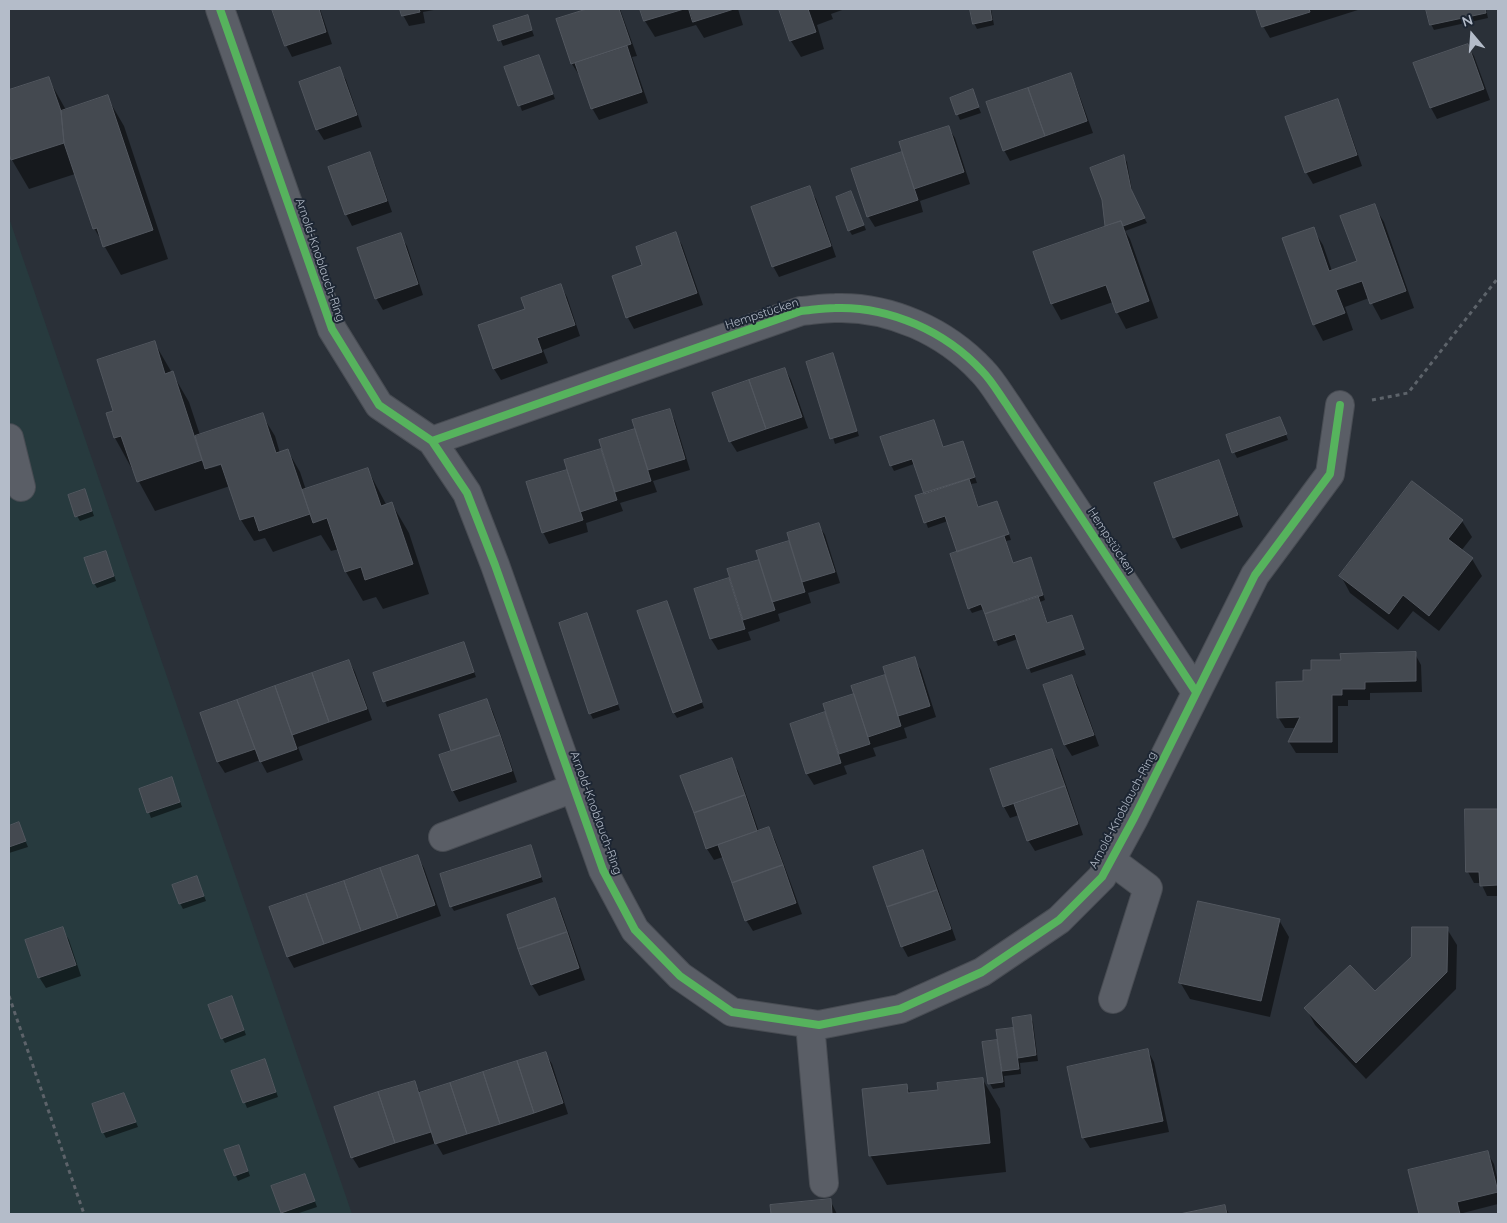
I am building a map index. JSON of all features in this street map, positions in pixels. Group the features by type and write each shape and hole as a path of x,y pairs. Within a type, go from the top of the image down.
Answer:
{"street":[{"name":"Arnold-Knoblauch-Ring","path":"220,9 332,329 379,405 432,441 467,493 495,565 603,870 634,930 680,976 732,1012 819,1025 900,1009 982,972 1059,920 1102,877 1112,861 1255,575 1330,474 1340,405"},
{"name":"Hempstücken","path":"432,441 801,311 836,308 863,310 896,316 926,328 955,346 983,372 1007,405 1196,692"},
{"path":"9,438 21,487"},
{"path":"443,837 574,788"},
{"path":"1112,861 1148,888 1113,999"},
{"path":"810,1024 824,1183"}],"path":[{"path":"1340,405 1408,394 1498,278"},
{"path":"9,996 84,1214"}],"green space":[{"path":"9,218 352,1214 9,1214"}],"building":[{"path":"272,9 319,9 326,32 285,46"},
{"path":"400,9 419,9 420,12 402,16"},
{"path":"587,9 619,9 631,44 571,64 556,19"},
{"path":"640,9 684,9 644,21"},
{"path":"689,9 734,9 693,22"},
{"path":"779,9 808,9 816,32 790,41"},
{"path":"970,9 990,9 992,20 973,24"},
{"path":"1256,9 1309,9 1310,12 1262,27"},
{"path":"1426,9 1485,9 1486,13 1430,25"},
{"path":"528,15 532,30 498,41 493,26"},
{"path":"1468,44 1484,89 1430,108 1413,63"},
{"path":"627,46 642,92 591,109 575,63"},
{"path":"539,55 553,94 518,106 504,67"},
{"path":"340,67 357,115 316,130 299,82"},
{"path":"1071,73 1087,121 1045,136 1028,88"},
{"path":"49,77 61,111 64,143 11,160 9,153 9,90"},
{"path":"1028,88 1045,136 1003,151 986,102"},
{"path":"973,89 979,107 956,115 950,98"},
{"path":"108,95 153,230 103,247 97,228 93,229 64,143 61,111"},
{"path":"1338,99 1357,155 1305,173 1285,117"},
{"path":"949,126 964,172 914,189 899,142"},
{"path":"370,152 387,201 345,215 328,167"},
{"path":"902,152 918,200 867,217 851,169"},
{"path":"1124,155 1131,189 1145,218 1123,226 1121,221 1105,226 1102,200 1090,168"},
{"path":"810,186 831,246 772,267 751,207"},
{"path":"851,191 864,225 848,231 836,197"},
{"path":"1375,204 1406,291 1370,304 1362,281 1336,290 1345,313 1313,325 1282,238 1314,227 1329,271 1357,261 1340,216"},
{"path":"1121,221 1149,301 1116,313 1106,285 1051,304 1033,252"},
{"path":"676,232 697,293 626,318 612,276 642,265 636,247"},
{"path":"401,233 418,284 375,299 357,248"},
{"path":"561,284 575,325 537,338 542,352 493,369 478,325 525,309 521,298"},
{"path":"155,341 165,374 173,371 202,460 137,482 121,436 114,438 106,413 113,411 97,360"},
{"path":"833,353 857,431 830,439 806,362"},
{"path":"785,368 802,417 766,429 749,380"},
{"path":"749,380 766,429 729,442 712,393"},
{"path":"670,409 685,459 648,470 632,420"},
{"path":"263,413 276,453 288,449 310,514 259,531 254,516 240,520 221,464 205,469 195,436"},
{"path":"1280,417 1287,434 1232,453 1226,435"},
{"path":"934,420 943,447 963,441 975,477 924,494 912,459 890,466 880,437"},
{"path":"635,429 651,481 615,492 599,440"},
{"path":"601,449 617,500 580,512 564,460"},
{"path":"1219,460 1238,515 1173,538 1154,483"},
{"path":"368,468 381,506 392,502 413,564 365,580 361,567 345,572 327,518 313,523 302,490"},
{"path":"567,470 583,520 542,533 526,482"},
{"path":"969,479 978,507 997,501 1009,534 957,552 945,516 924,523 915,496"},
{"path":"1412,481 1463,520 1448,539 1473,558 1429,616 1403,595 1389,614 1339,576"},
{"path":"85,489 92,511 75,517 68,495"},
{"path":"819,523 835,572 802,582 787,533"},
{"path":"1004,536 1013,563 1031,557 1043,595 985,614 981,604 968,609 950,554"},
{"path":"789,541 805,592 772,602 756,551"},
{"path":"106,551 114,576 93,584 84,558"},
{"path":"759,560 775,610 743,620 727,569"},
{"path":"729,578 745,629 710,639 694,589"},
{"path":"1038,596 1047,623 1072,615 1084,649 1027,669 1015,634 994,641 985,614"},
{"path":"667,601 702,702 673,713 637,611"},
{"path":"587,613 618,704 589,714 559,623"},
{"path":"464,642 474,672 383,702 373,673"},
{"path":"1416,652 1416,681 1365,682 1365,689 1342,689 1342,695 1332,695 1332,742 1288,742 1300,717 1277,718 1276,682 1303,681 1303,670 1311,670 1311,660 1341,660 1340,654"},
{"path":"915,657 930,706 898,716 883,667"},
{"path":"349,660 367,709 329,722 312,673"},
{"path":"312,673 329,722 292,735 275,686"},
{"path":"885,675 901,726 868,737 851,686"},
{"path":"1072,675 1094,735 1064,745 1043,685"},
{"path":"275,686 297,749 260,762 237,700"},
{"path":"854,694 870,744 839,754 823,704"},
{"path":"487,699 500,735 451,751 439,715"},
{"path":"237,700 255,749 217,762 200,713"},
{"path":"825,712 841,763 806,774 790,724"},
{"path":"500,735 512,771 452,791 439,755"},
{"path":"1052,749 1065,786 1003,807 990,769"},
{"path":"732,758 745,795 694,813 680,776"},
{"path":"172,777 180,802 147,813 139,789"},
{"path":"1065,786 1078,824 1027,841 1014,804"},
{"path":"745,795 757,831 706,849 694,813"},
{"path":"1465,809 1498,809 1498,885 1480,886 1479,872 1466,872"},
{"path":"19,822 26,841 9,847 9,826"},
{"path":"769,827 783,865 732,883 718,845"},
{"path":"531,845 541,877 450,907 440,874"},
{"path":"923,850 937,890 887,907 873,867"},
{"path":"418,855 435,905 398,918 380,868"},
{"path":"783,865 796,903 745,921 732,883"},
{"path":"380,868 398,918 361,931 344,881"},
{"path":"197,876 204,896 179,904 172,885"},
{"path":"344,881 361,931 324,944 306,894"},
{"path":"937,890 951,929 901,947 887,907"},
{"path":"306,894 324,944 287,957 269,907"},
{"path":"555,898 567,932 518,949 507,915"},
{"path":"1198,901 1280,919 1261,1001 1179,983"},
{"path":"63,927 76,965 38,978 25,940"},
{"path":"1412,927 1448,927 1447,972 1356,1063 1304,1008 1350,965 1375,991 1411,957"},
{"path":"567,932 579,968 531,985 518,949"},
{"path":"232,996 244,1030 221,1039 208,1005"},
{"path":"1031,1015 1036,1055 1018,1058 1012,1018"},
{"path":"1013,1028 1019,1069 1002,1071 996,1030"},
{"path":"997,1040 1003,1082 988,1084 982,1042"},
{"path":"1148,1049 1163,1121 1082,1138 1067,1067"},
{"path":"546,1052 563,1103 534,1113 517,1061"},
{"path":"265,1059 276,1092 243,1103 231,1071"},
{"path":"517,1061 534,1113 500,1124 483,1072"},
{"path":"483,1072 500,1124 467,1134 450,1083"},
{"path":"983,1078 990,1143 869,1156 862,1089 907,1084 908,1093 938,1090 937,1083"},
{"path":"415,1081 431,1132 395,1143 378,1092"},
{"path":"450,1083 467,1134 435,1144 419,1093"},
{"path":"378,1092 395,1143 351,1158 334,1107"},
{"path":"124,1093 136,1122 102,1133 92,1104"},
{"path":"239,1145 248,1171 234,1176 224,1150"},
{"path":"1488,1151 1498,1192 1457,1202 1460,1214 1419,1214 1408,1170"},
{"path":"305,1174 315,1201 281,1213 271,1186"},
{"path":"831,1199 832,1214 771,1214 770,1205"},
{"path":"1225,1205 1227,1214 1180,1214"}],"cycle path":[{"path":"220,9 332,329 379,405 432,441 467,493 495,565 603,870 635,930 680,976 732,1012 819,1025 900,1009 982,972 1059,920 1102,877 1134,818 1255,575 1330,474 1340,405"},
{"path":"432,441 801,311 831,308 856,309 896,317 916,324 952,344 968,357 989,379 1196,692"}]}
